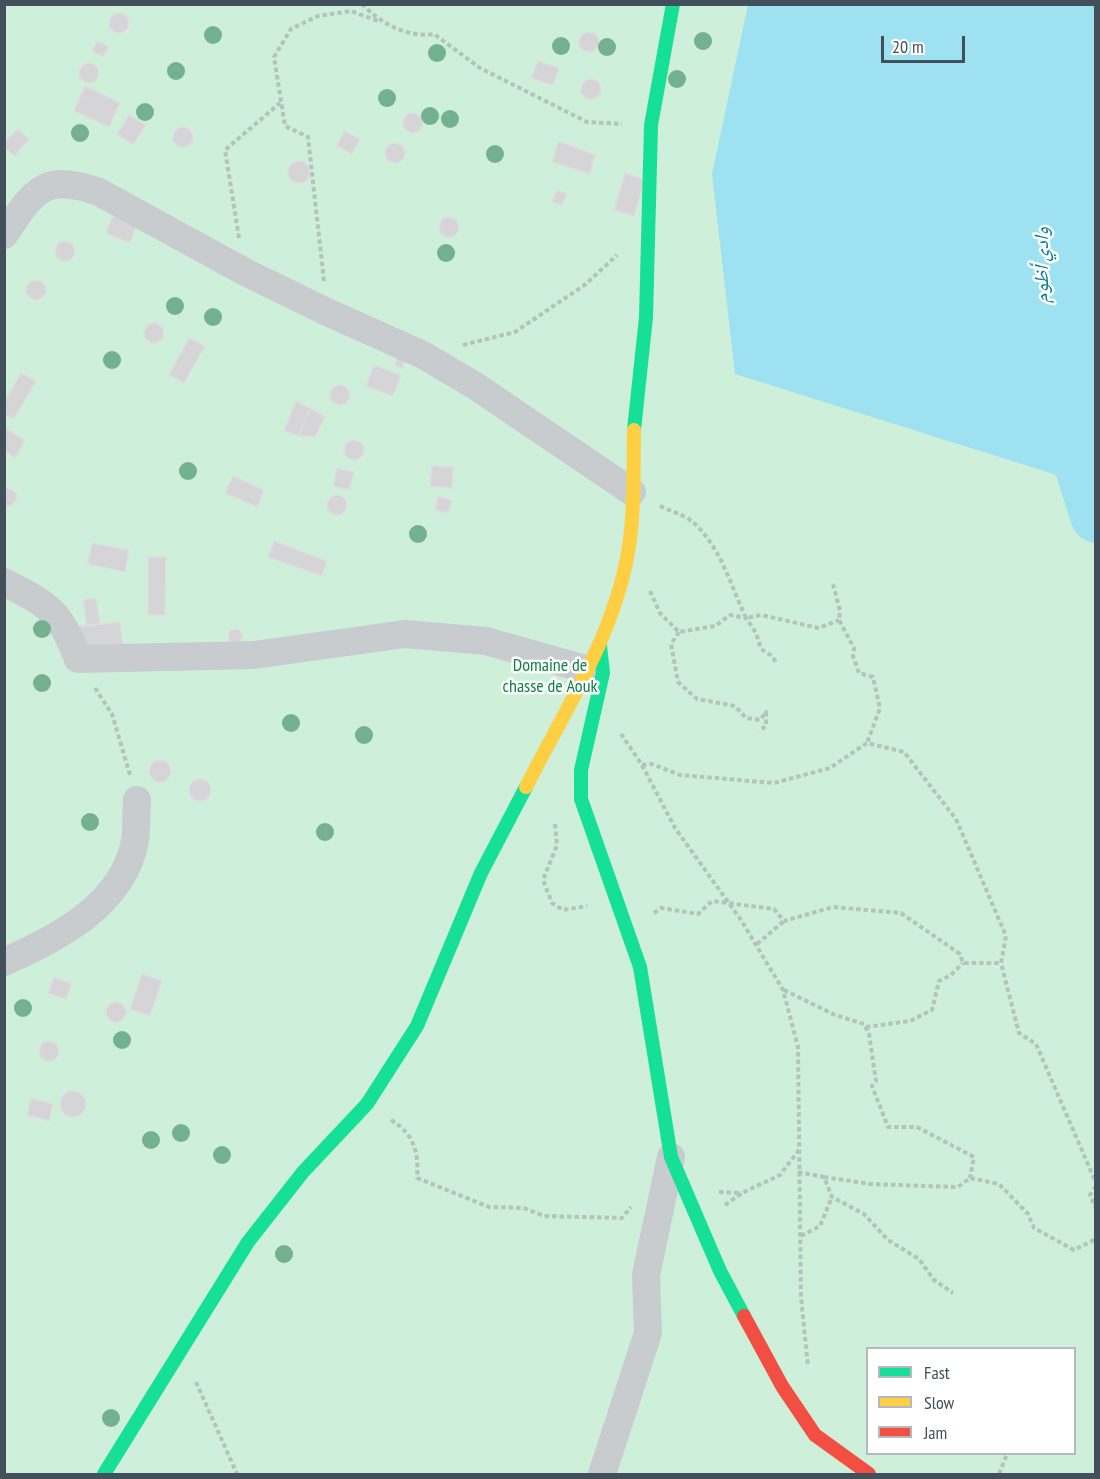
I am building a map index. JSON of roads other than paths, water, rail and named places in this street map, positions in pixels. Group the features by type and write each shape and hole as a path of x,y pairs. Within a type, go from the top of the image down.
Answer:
{"street":[{"path":"104,1474 248,1242 303,1172 367,1104 417,1026 481,873 600,643 626,567 635,413 646,317 651,125 662,54 673,4"},
{"path":"4,235 30,197 48,185 75,184 99,192 245,272 423,355 474,385 632,492"},
{"path":"4,582 50,607 66,628 78,659 254,655 405,634 486,640 585,669"},
{"path":"600,643 603,673 581,770 581,799 640,967 671,1157 726,1281 782,1386 815,1435 869,1474"},
{"path":"4,962 33,949 96,910 120,880 135,842 137,800"},
{"path":"602,1474 648,1333 646,1275 671,1157"}],"water":[{"path":"748,5 1095,5 1095,487 735,374 712,174"}],"waterway":[{"name":"وادي أظوم","path":"1064,416 1096,517"}],"park label":[{"name":"Domaine de chasse de Aouk","path":"550,676"}]}
